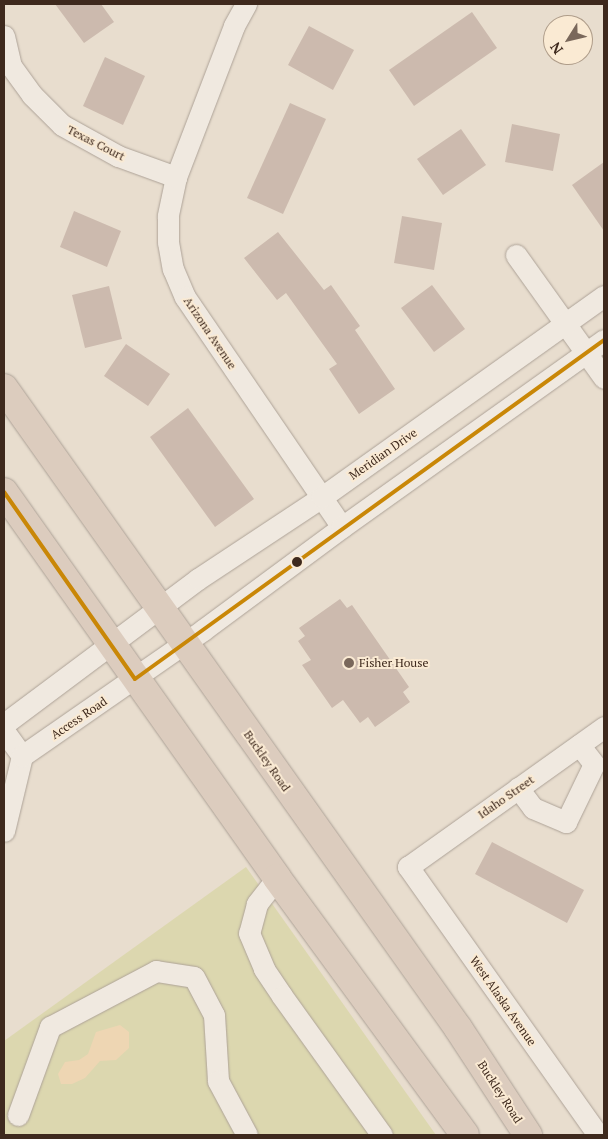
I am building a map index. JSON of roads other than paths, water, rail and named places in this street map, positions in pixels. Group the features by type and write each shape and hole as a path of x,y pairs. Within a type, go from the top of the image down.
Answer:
{"highway":[{"name":"Buckley Road","path":"4,388 158,608 458,1028 528,1135"},
{"path":"4,492 277,878 465,1135"}],"street":[{"name":"Arizona Avenue","path":"246,4 234,26 176,177 168,216 168,242 173,269 185,297 342,526"},
{"name":"Texas Court","path":"4,36 7,65 32,95 62,125 118,156 176,177"},
{"path":"516,255 604,378"},
{"name":"Meridian Drive","path":"111,643 158,608 322,497 604,296"},
{"path":"184,644 342,526 604,340"},
{"path":"4,724 111,643"},
{"name":"Access Road","path":"22,756 184,644"},
{"name":"Idaho Street","path":"408,867 604,727"},
{"path":"4,731 22,756 4,831"},
{"path":"518,788 533,808 566,822 594,764 579,745"},
{"name":"West Alaska Avenue","path":"408,867 598,1135"},
{"path":"277,878 257,904 249,933 264,969 277,989 382,1135"},
{"path":"18,1115 50,1027 156,971 194,977 214,1015 218,1081 247,1135"}],"place":[{"name":"Fisher House","path":"349,663"}]}
